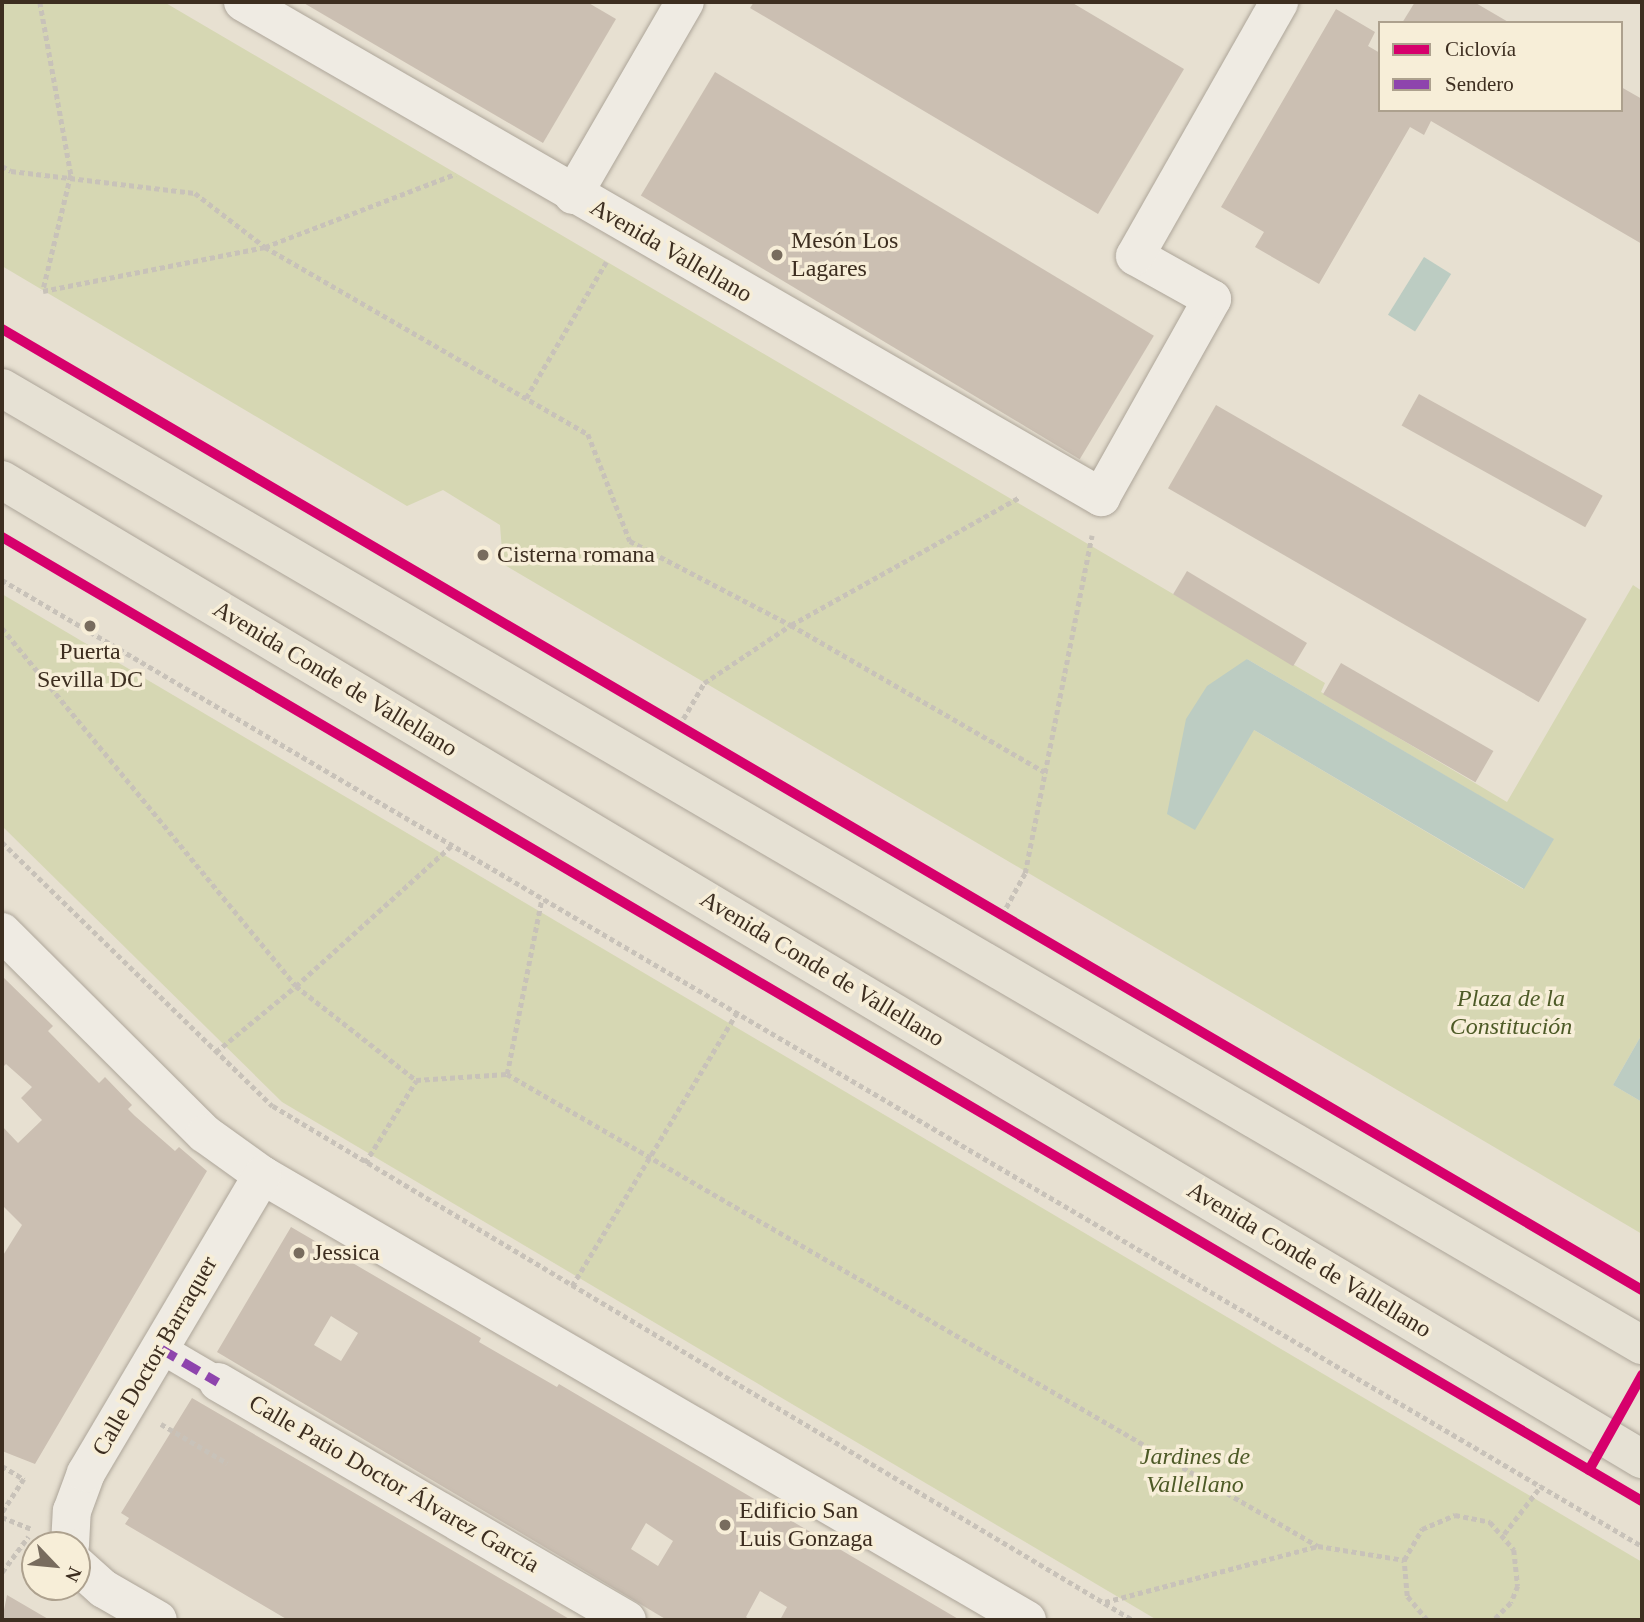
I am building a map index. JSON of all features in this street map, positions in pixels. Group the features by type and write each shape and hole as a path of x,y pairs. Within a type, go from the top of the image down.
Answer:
{"main road":[{"path":"2,388 1642,1345"},
{"name":"Avenida Conde de Vallellano","path":"2,480 1642,1459"}],"street":[{"name":"Avenida Vallellano","path":"243,2 573,195 1101,497"},
{"path":"573,195 685,2"},
{"path":"1101,497 1212,299 1135,256 1279,2"},
{"path":"2,932 205,1133 262,1175 1027,1620"},
{"name":"Calle Doctor Barraquer","path":"71,1531 72,1511 86,1473 262,1175"},
{"name":"Calle Patio Doctor Álvarez García","path":"160,1348 627,1620"},
{"path":"91,1577 104,1589 158,1620"}],"path":[{"path":"40,2 71,175 43,290 265,247 454,174"},
{"path":"2,166 11,171 71,175 195,193 265,247 588,434 630,541 791,625 1045,772"},
{"path":"526,398 606,262"},
{"path":"679,726 704,683 791,625 1017,500 1052,468"},
{"path":"1002,915 1025,873 1101,497"},
{"path":"2,580 1642,1546"},
{"path":"2,628 296,986 416,1080 507,1074 1318,1546 1404,1560"},
{"path":"667,719 691,733"},
{"path":"2,842 273,1106 1133,1620"},
{"path":"216,1052 296,986 452,845"},
{"path":"507,1074 542,898"},
{"path":"990,908 1014,922"},
{"path":"572,1286 737,1013"},
{"path":"365,1163 416,1080"},
{"path":"179,1434 227,1463"},
{"path":"2,1466 24,1479 2,1515"},
{"path":"1504,1534 1541,1486"},
{"path":"1427,1620 1407,1596 1404,1560 1422,1530 1455,1515 1490,1522 1504,1534 1519,1567 1518,1586 1511,1603 1494,1620"},
{"path":"1104,1603 1318,1546"},
{"path":"2,1572 21,1547"}],"green space":[{"name":"Plaza de la Constitución","path":"2,2 164,2 1325,683 1321,692 1507,802 1633,585 1642,591 1642,1034 1613,1085 1642,1102 1642,1234 503,564 500,525 443,490 407,506 2,266","holes":["1247,659 1553,839 1523,889 1254,730"]},
{"name":"Jardines de Vallellano","path":"2,594 1642,1562 1642,1620 1157,1620 282,1102 2,826"}],"shaded area":[{"path":"1424,257 1451,274 1415,332 1388,315"},
{"path":"1247,659 1554,839 1524,889 1254,730 1195,830 1167,814 1186,719 1207,686"},
{"path":"1642,1034 1642,1102 1613,1085"}],"building":[{"path":"302,2 587,2 616,19 543,143"},
{"path":"754,2 1071,2 1184,69 1098,214 750,8"},
{"path":"1415,2 1474,2 1507,21 1403,21"},
{"path":"1336,9 1375,32 1368,46 1378,52 1378,112 1623,112 1623,88 1642,99 1642,244 1431,121 1424,135 1410,127 1319,284 1255,247 1264,232 1221,207"},
{"path":"715,72 1154,336 1080,459 641,195"},
{"path":"1419,394 1603,496 1585,527 1402,425"},
{"path":"1216,405 1587,619 1539,702 1168,488"},
{"path":"1187,571 1307,643 1293,666 1173,594"},
{"path":"1341,663 1493,751 1475,782 1323,694"},
{"path":"2,976 53,1026 48,1031 99,1083 105,1077 132,1105 128,1109 135,1116 175,1151 179,1147 207,1171 35,1464 2,1451 2,1257 22,1225 2,1205 2,1126 18,1143 42,1120 21,1098 32,1087 6,1064 2,1068"},
{"path":"291,1227 481,1338 479,1342 557,1387 559,1384 960,1620 780,1620 787,1607 760,1591 746,1617 750,1620 667,1620 217,1352","holes":["331,1316 358,1333 341,1361 314,1345","646,1523 673,1541 658,1566 631,1549"]},
{"path":"192,1398 571,1620 288,1620 125,1524 129,1518 121,1513"},
{"path":"7,1595 43,1616 50,1620 2,1620"}],"marked path":[{"path":"160,1348 218,1382"}],"cycle path":[{"path":"2,329 1642,1290"},
{"path":"2,537 1642,1501"},
{"path":"1589,1470 1642,1375"}],"place":[{"name":"Mesón Los Lagares","path":"777,255"},
{"name":"Cisterna romana","path":"483,555"},
{"name":"Puerta Sevilla DC","path":"90,626"},
{"name":"Jessica","path":"299,1253"},
{"name":"Edificio San Luis Gonzaga","path":"725,1525"}]}
